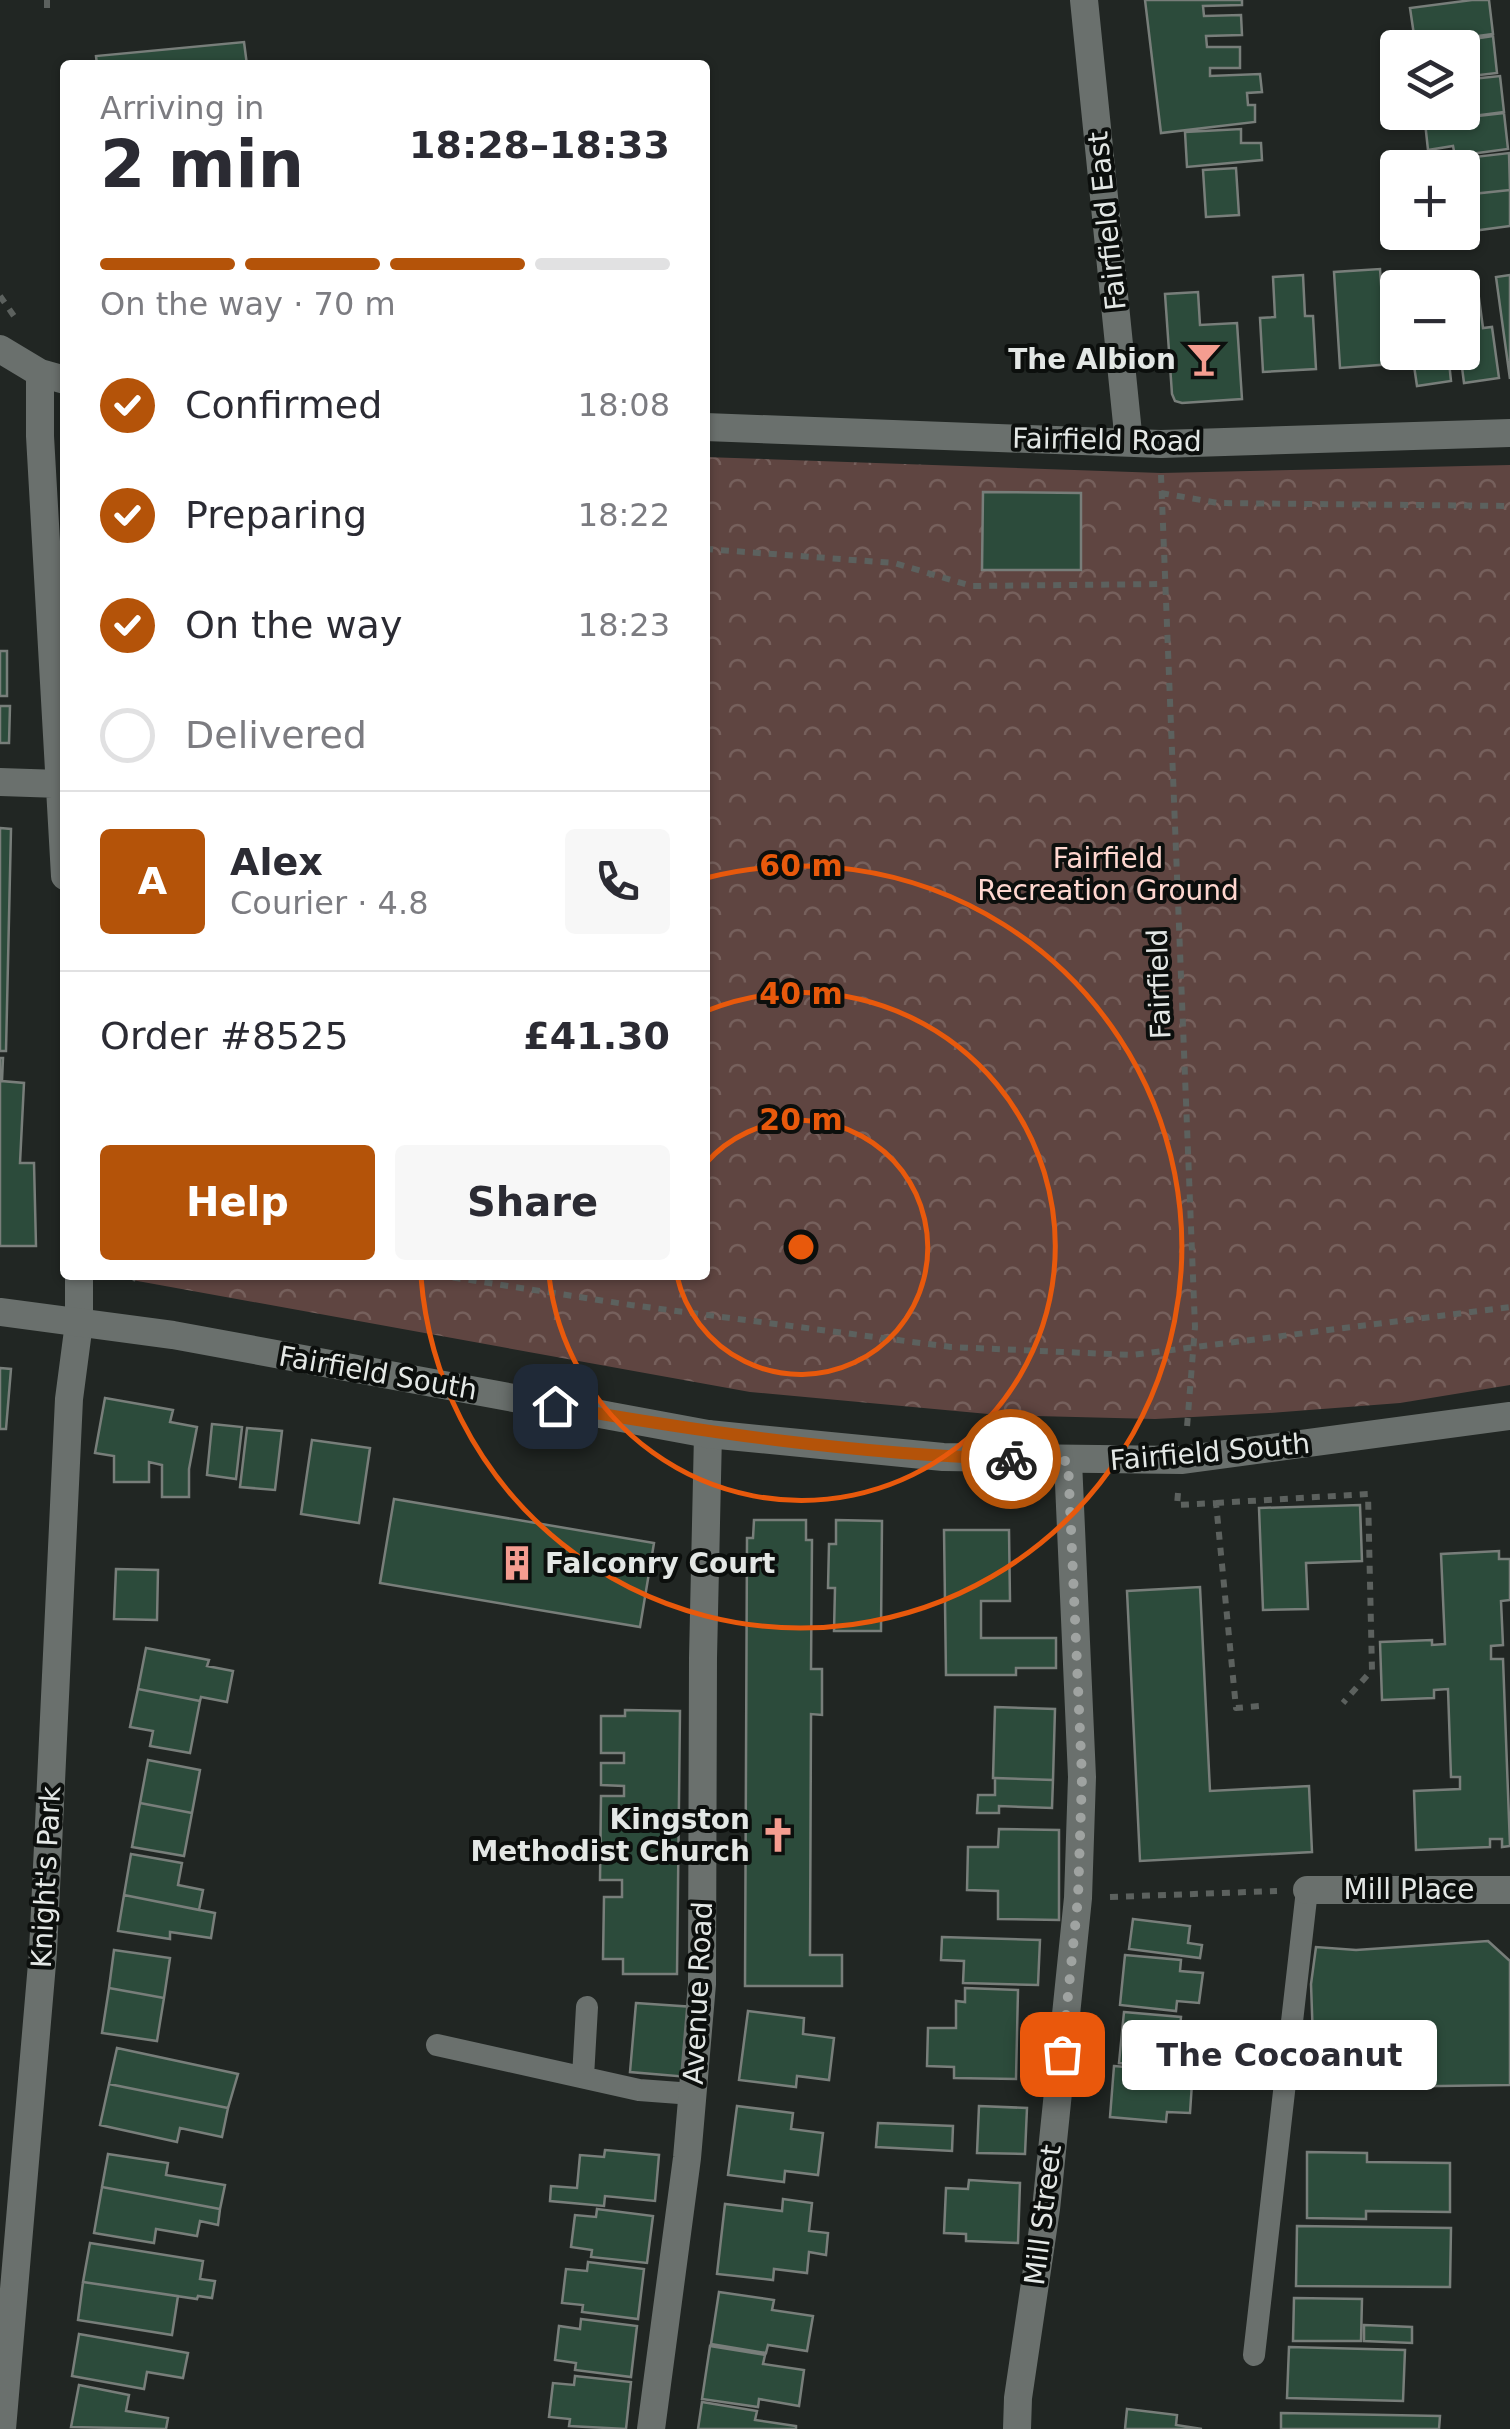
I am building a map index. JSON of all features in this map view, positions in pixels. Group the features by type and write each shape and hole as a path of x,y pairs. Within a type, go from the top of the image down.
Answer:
{"street":[{"name":"Fairfield East","path":"1084,0 1129,442"},
{"path":"0,350 53,376 40,436 60,784 0,782"},
{"name":"Fairfield Road","path":"710,427 1161,444 1510,433"},
{"name":"Knight's Park","path":"2,2429 9,2258 44,1933 69,1399 80,1324 79,1280"},
{"name":"Fairfield South","path":"0,1312 174,1336 708,1434 944,1457 1181,1460 1510,1416"},
{"name":"Avenue Road","path":"651,2429 693,2094 702,1984 708,1434"},
{"name":"Mill Street","path":"1017,2429 1018,2398 1046,2209 1078,1898 1082,1777 1068,1461"},
{"name":"Mill Place","path":"1307,1890 1510,1890"}],"lane":[{"path":"1254,2355 1307,1890"},
{"path":"583,2077 587,2007"},
{"path":"436,2045 639,2090 693,2094"}],"path":[{"path":"47,0 47,10"},
{"name":"Fairfield","path":"1161,444 1195,1327 1189,1417 1177,1505 1216,1503"},
{"path":"1162,493 1218,503 1510,506"},
{"path":"710,549 894,563 972,586 1165,584"},
{"path":"468,1280 951,1348 1132,1354 1510,1307"},
{"path":"1258,1706 1236,1708 1216,1503 1368,1494 1372,1670 1343,1703"},
{"path":"1078,1898 1307,1890"}],"green space":[{"name":"Fairfield Recreation Ground","path":"710,457 1161,473 1510,465 1510,1385 1400,1403 1155,1419 999,1415 750,1392 132,1280 710,1280"}],"building":[{"path":"1145,0 1242,0 1242,5 1203,6 1204,16 1241,15 1242,35 1206,36 1207,47 1240,47 1240,68 1210,68 1210,76 1260,74 1262,92 1247,93 1248,105 1255,105 1255,122 1161,133"},
{"path":"1489,0 1493,34 1480,36 1480,30 1413,30 1410,8"},
{"path":"1493,36 1497,73 1480,75 1480,38"},
{"path":"244,42 246,60 96,60 96,56"},
{"path":"1500,76 1504,112 1480,115 1480,78"},
{"path":"1504,113 1508,149 1480,153 1454,150 1453,146 1428,150 1426,130 1480,130 1480,116"},
{"path":"1241,129 1241,143 1261,143 1262,160 1187,167 1185,132"},
{"path":"1509,153 1510,190 1480,193 1480,156"},
{"path":"1236,168 1239,215 1206,217 1203,170"},
{"path":"1510,190 1510,226 1480,230 1480,193"},
{"path":"1380,269 1380,365 1340,368 1334,272"},
{"path":"1303,275 1305,316 1313,316 1316,369 1263,372 1260,318 1275,317 1273,277"},
{"path":"1510,275 1510,379 1496,277"},
{"name":"The Albion","path":"1198,292 1200,325 1237,323 1242,399 1182,403 1175,401 1172,394 1165,294"},
{"path":"1480,306 1483,328 1492,327 1499,378 1464,383 1462,370 1480,370"},
{"path":"1415,370 1450,370 1451,381 1417,386"},
{"path":"983,492 1081,493 1081,570 982,570"},
{"path":"0,651 7,651 7,696 0,696"},
{"path":"0,706 10,706 9,743 0,743"},
{"path":"0,828 11,829 6,1051 0,1051"},
{"path":"0,1058 2,1081 24,1083 20,1163 34,1163 36,1246 0,1246"},
{"path":"0,1368 11,1369 6,1429 0,1429"},
{"path":"105,1398 173,1410 170,1422 197,1427 189,1469 189,1497 162,1497 162,1465 149,1462 149,1482 114,1482 114,1456 95,1453"},
{"path":"212,1424 242,1427 236,1479 207,1475"},
{"path":"247,1428 282,1431 275,1490 240,1487"},
{"path":"312,1440 370,1448 359,1523 301,1514"},
{"name":"Falconry Court","path":"394,1499 654,1543 640,1627 380,1583"},
{"path":"1360,1505 1362,1561 1306,1563 1308,1609 1263,1610 1259,1508"},
{"name":"Kingston Methodist Church","path":"754,1520 806,1520 806,1540 812,1540 811,1669 822,1669 822,1715 811,1714 810,1955 842,1955 842,1986 745,1986 747,1538 753,1538"},
{"path":"836,1520 882,1521 881,1631 834,1631 835,1588 828,1588 829,1544 836,1544"},
{"path":"944,1530 1009,1530 1010,1601 981,1601 981,1638 1056,1638 1056,1668 1016,1668 1016,1675 946,1675"},
{"path":"1499,1551 1499,1559 1510,1559 1510,1600 1501,1601 1503,1645 1491,1646 1491,1659 1503,1659 1510,1846 1502,1847 1502,1839 1490,1839 1490,1847 1416,1850 1414,1791 1460,1789 1460,1777 1451,1777 1448,1689 1434,1690 1434,1698 1382,1700 1380,1642 1432,1640 1432,1645 1445,1644 1441,1554"},
{"path":"116,1569 158,1570 157,1620 114,1619"},
{"path":"1200,1587 1210,1791 1309,1786 1312,1852 1140,1861 1127,1591"},
{"path":"146,1648 209,1660 207,1666 233,1671 227,1702 138,1689"},
{"path":"138,1689 200,1701 190,1753 150,1746 153,1731 130,1727"},
{"path":"995,1707 1055,1709 1053,1780 993,1778"},
{"path":"625,1710 680,1711 677,1974 623,1974 623,1959 603,1959 604,1897 622,1897 622,1880 600,1880 601,1796 624,1796 624,1786 601,1785 601,1763 624,1763 624,1753 601,1753 601,1716 625,1716"},
{"path":"148,1760 200,1770 192,1813 140,1803"},
{"path":"995,1778 1053,1780 1052,1808 999,1806 999,1813 977,1813 978,1795 995,1795"},
{"path":"140,1803 192,1813 184,1856 132,1847"},
{"path":"999,1829 1059,1830 1059,1920 998,1919 998,1891 967,1890 968,1847 998,1847"},
{"path":"131,1854 182,1863 178,1885 203,1890 199,1910 124,1895"},
{"path":"124,1895 215,1913 211,1938 170,1932 170,1939 118,1931"},
{"path":"1133,1919 1190,1926 1188,1943 1202,1945 1200,1958 1129,1949"},
{"path":"942,1937 1040,1940 1038,1985 963,1983 964,1961 941,1960"},
{"path":"1488,1941 1510,1961 1510,2085 1371,2087 1371,2077 1330,2078 1314,2068 1311,1984 1316,1947 1356,1950"},
{"path":"114,1950 170,1958 164,1998 109,1988"},
{"path":"1125,1955 1181,1960 1180,1971 1203,1973 1199,2003 1177,2001 1176,2011 1120,2005"},
{"path":"109,1988 164,1998 157,2041 102,2033"},
{"path":"965,1988 1018,1990 1016,2079 954,2078 954,2067 927,2066 928,2028 956,2028 956,2001 965,2002"},
{"path":"636,2003 694,2007 688,2077 630,2072"},
{"path":"748,2011 804,2018 803,2034 834,2038 829,2080 797,2076 796,2087 739,2080"},
{"path":"1124,2012 1181,2017 1180,2028 1202,2030 1199,2060 1176,2058 1176,2068 1119,2063"},
{"path":"117,2048 238,2074 228,2108 109,2084"},
{"path":"1114,2066 1170,2071 1169,2082 1192,2083 1190,2113 1167,2112 1166,2122 1110,2117"},
{"path":"109,2084 228,2108 222,2137 180,2128 177,2142 100,2125"},
{"path":"737,2106 793,2113 791,2129 823,2133 818,2175 785,2171 784,2182 728,2175"},
{"path":"979,2106 1027,2108 1025,2154 977,2153"},
{"path":"878,2123 953,2126 952,2151 876,2147"},
{"path":"605,2150 659,2155 655,2201 605,2196 604,2206 550,2201 551,2186 577,2188 580,2155 604,2157"},
{"path":"1307,2152 1367,2153 1367,2162 1450,2163 1450,2212 1366,2211 1366,2219 1307,2218"},
{"path":"108,2154 168,2163 166,2175 225,2185 220,2209 102,2187"},
{"path":"969,2180 1020,2183 1018,2243 966,2241 966,2234 944,2233 946,2188 968,2189"},
{"path":"102,2187 220,2209 218,2225 200,2221 197,2236 156,2229 154,2243 94,2233"},
{"path":"783,2199 812,2203 809,2231 828,2233 826,2255 809,2252 807,2273 774,2269 773,2280 717,2274 725,2204 782,2211"},
{"path":"597,2209 653,2216 647,2263 591,2257 592,2250 571,2247 575,2215 596,2217"},
{"path":"1297,2226 1451,2228 1450,2287 1296,2286"},
{"path":"90,2243 203,2261 200,2279 215,2281 212,2298 83,2282"},
{"path":"588,2262 644,2269 638,2319 582,2312 583,2305 562,2303 566,2269 587,2271"},
{"path":"83,2282 178,2296 172,2335 78,2320"},
{"path":"719,2292 774,2300 772,2310 813,2316 807,2351 768,2345 766,2353 711,2344"},
{"path":"1294,2298 1362,2299 1361,2341 1293,2341"},
{"path":"581,2319 637,2326 631,2377 575,2370 576,2363 555,2360 559,2326 580,2329"},
{"path":"1364,2325 1412,2327 1412,2343 1364,2341"},
{"path":"79,2334 188,2353 183,2378 147,2372 144,2389 72,2376"},
{"path":"710,2346 765,2355 763,2364 804,2370 799,2406 759,2399 758,2407 702,2399"},
{"path":"1289,2347 1405,2350 1403,2401 1287,2398"},
{"path":"575,2376 631,2382 626,2429 569,2426 570,2419 549,2417 553,2383 574,2385"},
{"path":"79,2385 129,2395 126,2411 168,2418 166,2429 71,2427"},
{"path":"702,2402 757,2411 755,2420 796,2429 698,2429"},
{"path":"1127,2409 1177,2415 1176,2425 1202,2429 1125,2429"},
{"path":"1281,2413 1440,2416 1439,2429 1281,2429"}],"way so far":[{"path":"1011,1459 1068,1461 1082,1777 1078,1898 1062,2054"}],"place":[{"name":"The Albion","path":"1204,359"},
{"name":"Falconry Court","path":"517,1563"},
{"name":"Kingston Methodist Church","path":"778,1835"},
{"name":"The Cocoanut","path":"1062,2054"}],"route":[{"path":"555,1406 708,1434 808,1446 1011,1459"}]}
